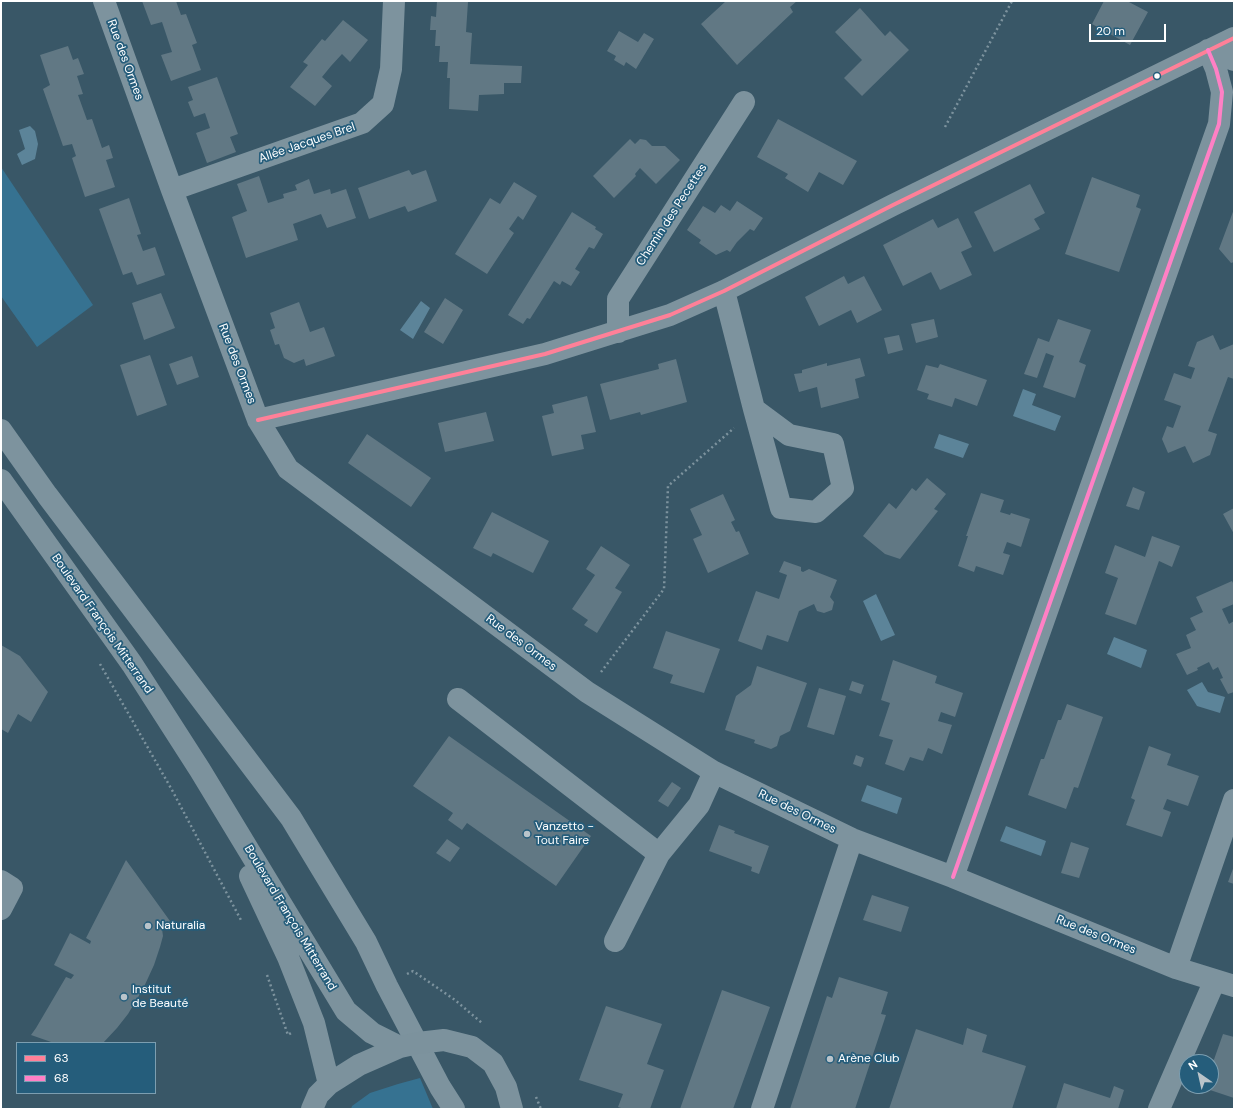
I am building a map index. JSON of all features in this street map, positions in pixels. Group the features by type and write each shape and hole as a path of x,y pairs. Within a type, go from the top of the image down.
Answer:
{"main road":[{"name":"Boulevard François Mitterrand","path":"1,480 132,664 200,770 346,1011 372,1033 409,1045"},
{"name":"Boulevard François Mitterrand","path":"200,770 288,957 314,1023 329,1084"},
{"path":"312,1109 318,1095 329,1084 359,1065 409,1045 444,1040 472,1047 493,1063 506,1087 512,1109"}],"street":[{"name":"Rue des Ormes","path":"104,1 172,190 258,420 288,469 587,692 714,772 852,839 953,877 1176,968 1224,983"},
{"name":"Allée Jacques Brel","path":"172,190 362,124 383,104 391,69 394,1"},
{"path":"258,420 545,354 670,315 724,291 893,205 1234,38"},
{"path":"1208,50 1234,60"},
{"path":"953,877 1219,124 1222,92 1216,69 1208,50"},
{"name":"Chemin des Pecettes","path":"618,332 618,299 744,102"},
{"path":"724,291 754,409 781,508 816,512 843,488 834,444 789,435 754,409"},
{"path":"1,430 52,502 291,818 366,942 387,986 409,1045 440,1087 454,1109"},
{"path":"458,699 659,854"},
{"path":"615,941 659,854 699,806 714,772"},
{"path":"1176,968 1234,800"},
{"path":"762,1109 852,839"},
{"path":"1,881 12,888 1,909"},
{"path":"1159,1109 1224,983"}],"path":[{"path":"945,127 1012,1"},
{"path":"587,692 664,589 668,486 754,409"},
{"path":"97,659 172,790 244,926"},
{"path":"264,968 288,1035"}],"shaded area":[{"path":"30,126 35,131 38,144 35,159 22,165 17,154 25,149 19,130"},
{"path":"1,167 93,305 37,347 1,296"},
{"path":"421,301 430,308 413,339 400,330"},
{"path":"1023,389 1036,394 1032,405 1061,416 1055,431 1013,416"},
{"path":"939,434 969,444 963,458 934,448"},
{"path":"876,594 895,635 881,641 863,601"},
{"path":"1114,637 1147,650 1141,668 1107,654"},
{"path":"1202,682 1208,692 1225,697 1220,713 1197,706 1187,690"},
{"path":"867,785 902,798 897,814 861,801"},
{"path":"1006,826 1046,841 1041,856 1000,841"},
{"path":"420,1078 433,1109 351,1109 352,1106 370,1093"}],"building":[{"path":"142,1 176,1 181,15 186,14 197,43 192,45 201,70 171,81 161,55 172,52 162,22 151,25"},
{"path":"437,1 468,2 466,32 472,33 470,64 522,66 521,83 504,83 504,94 479,95 478,111 449,109 450,78 447,78 448,62 439,62 440,46 435,46 436,30 430,30 431,16 436,17"},
{"path":"726,1 797,1 790,7 793,12 737,65 701,24"},
{"path":"1104,1 1127,1 1148,12 1130,45 1092,24"},
{"path":"860,8 885,36 890,31 909,50 862,96 844,78 862,60 835,32"},
{"path":"343,20 368,40 350,62 342,54 322,77 332,86 315,106 290,87 308,65 303,62 322,39 325,41"},
{"path":"619,31 638,42 644,33 654,39 636,69 626,62 624,66 614,60 616,56 607,51"},
{"path":"68,46 73,60 78,58 84,74 77,76 83,94 78,95 87,120 92,119 102,148 109,145 113,158 106,160 115,187 85,197 72,158 76,156 72,144 63,146 43,89 50,85 40,55"},
{"path":"217,77 238,134 230,137 236,152 207,163 196,133 210,128 205,113 194,117 188,102 193,100 188,87"},
{"path":"778,119 857,161 843,185 819,172 808,192 785,178 788,174 757,157"},
{"path":"630,139 635,144 640,139 646,140 652,146 665,146 680,160 656,184 640,168 635,174 636,176 614,198 593,176"},
{"path":"409,170 412,175 426,170 437,201 408,212 405,206 369,219 358,188"},
{"path":"259,176 268,203 284,198 283,194 297,190 295,185 309,179 314,194 330,189 331,194 346,189 356,218 327,228 321,214 293,224 298,240 246,258 232,217 247,211 237,184"},
{"path":"1092,177 1140,195 1136,207 1141,209 1119,272 1065,254"},
{"path":"514,182 537,196 523,220 518,216 509,229 514,233 487,274 455,254 490,198 500,204"},
{"path":"1030,184 1045,213 1034,219 1040,229 994,252 974,212"},
{"path":"129,198 141,234 137,235 143,251 155,247 165,275 137,285 132,272 123,275 99,209"},
{"path":"737,201 763,218 754,231 750,229 737,242 730,252 727,250 716,255 699,243 701,240 687,230 703,206 715,213 721,205 730,211"},
{"path":"1234,209 1234,262 1231,263 1219,249"},
{"path":"572,212 596,227 595,229 603,234 594,249 589,247 575,269 580,272 571,286 562,281 560,285 554,281 530,319 527,318 523,324 508,315"},
{"path":"958,218 972,247 961,252 972,275 940,290 931,272 903,286 883,245 933,219 938,228"},
{"path":"844,276 848,284 864,276 882,310 857,323 851,310 819,326 805,297"},
{"path":"161,293 175,328 144,340 132,303"},
{"path":"445,298 463,310 443,344 424,332"},
{"path":"299,302 310,332 324,327 335,356 306,366 304,359 294,363 284,358 279,344 275,345 270,330 275,328 270,313"},
{"path":"934,319 938,337 916,343 911,324"},
{"path":"1058,319 1091,330 1079,362 1086,365 1075,398 1043,387 1054,356 1046,353 1037,378 1024,374 1038,338 1049,342"},
{"path":"899,335 903,350 888,354 884,338"},
{"path":"1213,335 1220,350 1234,344 1234,379 1228,377 1208,431 1217,434 1210,455 1193,463 1185,446 1168,453 1162,439 1167,426 1173,428 1181,406 1164,400 1174,373 1191,379 1195,368 1188,366 1197,342"},
{"path":"150,355 167,405 137,416 120,365"},
{"path":"192,356 199,377 177,385 169,364"},
{"path":"860,358 865,376 855,379 859,398 821,408 817,387 799,392 794,374 802,373 802,370 827,363 827,366"},
{"path":"676,359 687,402 641,415 640,412 610,420 600,384 659,369 658,364"},
{"path":"940,364 987,380 977,406 955,398 952,407 927,399 929,394 917,390 926,365 938,368"},
{"path":"587,396 596,432 581,435 584,449 552,456 542,416 554,413 552,405"},
{"path":"486,412 494,441 445,452 438,423"},
{"path":"367,434 431,478 411,507 348,463"},
{"path":"927,478 946,494 934,509 938,511 900,559 885,554 863,536 889,503 896,509 912,488 916,491"},
{"path":"1133,487 1145,492 1139,510 1126,506"},
{"path":"981,493 1004,500 1000,512 1010,515 1011,513 1030,519 1021,547 1007,542 1003,553 1010,555 1003,575 976,566 974,572 958,566 968,536 966,536"},
{"path":"723,494 735,520 731,522 736,532 739,531 749,554 708,573 693,539 702,535 690,509"},
{"path":"1234,508 1234,534 1223,514"},
{"path":"492,512 549,541 533,573 493,553 491,557 473,548"},
{"path":"1152,536 1180,546 1172,567 1159,561 1136,625 1105,614 1118,578 1105,573 1115,545 1145,557"},
{"path":"601,546 630,565 615,588 622,592 597,633 584,625 588,620 572,609 595,575 586,569"},
{"path":"784,561 801,567 801,571 803,572 809,569 837,580 830,597 834,602 832,610 824,613 817,611 814,604 799,611 788,642 767,635 762,650 738,641 756,591 779,599 787,575 779,572"},
{"path":"1232,581 1234,585 1234,604 1222,609 1229,624 1234,621 1234,692 1228,694 1220,679 1223,678 1218,667 1213,670 1209,662 1197,668 1198,670 1187,675 1176,654 1191,648 1186,635 1196,630 1190,618 1203,612 1196,597"},
{"path":"666,631 720,649 704,693 670,683 673,675 653,668"},
{"path":"1,645 20,656 48,692 31,722 18,714 8,733 1,729"},
{"path":"893,660 937,676 935,683 963,693 955,717 941,712 938,721 952,725 942,754 928,748 923,761 910,757 904,771 885,764 893,740 879,736 890,703 881,700"},
{"path":"757,666 807,683 790,731 780,736 777,746 771,749 754,743 755,740 725,730 736,696 751,685"},
{"path":"852,681 864,685 861,694 849,690"},
{"path":"819,688 846,696 834,735 807,727"},
{"path":"1067,704 1103,717 1078,788 1074,787 1066,809 1028,795 1041,759 1044,759 1058,720 1061,720"},
{"path":"449,736 591,836 556,886 467,823 462,830 448,820 453,813 413,786"},
{"path":"1149,746 1171,754 1167,765 1199,776 1188,806 1167,799 1163,809 1171,812 1162,837 1126,825 1135,800 1131,798"},
{"path":"856,755 864,758 861,767 853,764"},
{"path":"672,782 681,788 668,807 658,801"},
{"path":"719,825 735,831 734,833 769,846 759,874 751,871 752,867 709,851"},
{"path":"447,839 460,848 450,862 436,853"},
{"path":"1071,842 1089,848 1079,878 1061,873"},
{"path":"126,860 170,921 162,929 163,936 160,947 143,989 128,1014 104,1042 51,1042 31,1035 66,977 71,979 74,975 54,965 70,933 90,944 91,941 86,938"},
{"path":"1234,866 1234,884 1228,882"},
{"path":"872,895 909,907 901,932 863,920"},
{"path":"839,977 888,992 881,1014 886,1015 855,1109 790,1109 827,996 832,998"},
{"path":"722,990 770,1007 733,1109 680,1109"},
{"path":"606,1006 662,1024 647,1064 664,1070 650,1109 624,1109 618,1107 623,1094 579,1080"},
{"path":"967,1028 987,1035 982,1052 1026,1066 1012,1109 889,1109 916,1029 963,1045"},
{"path":"1223,1034 1234,1037 1234,1098 1219,1093 1219,1054 1216,1054"},
{"path":"1064,1083 1110,1098 1114,1086 1124,1090 1118,1109 1056,1109"}],"transit line":[{"name":"63","path":"258,420 545,354 670,315 724,291 893,205 1234,38"},
{"name":"68","path":"953,877 1219,124 1222,92 1216,69 1208,50"}],"place":[{"name":"Vanzetto - Tout Faire","path":"527,834"},
{"name":"Naturalia","path":"148,926"},
{"name":"Institut de Beauté","path":"124,997"},
{"name":"Arène Club","path":"830,1059"}]}
